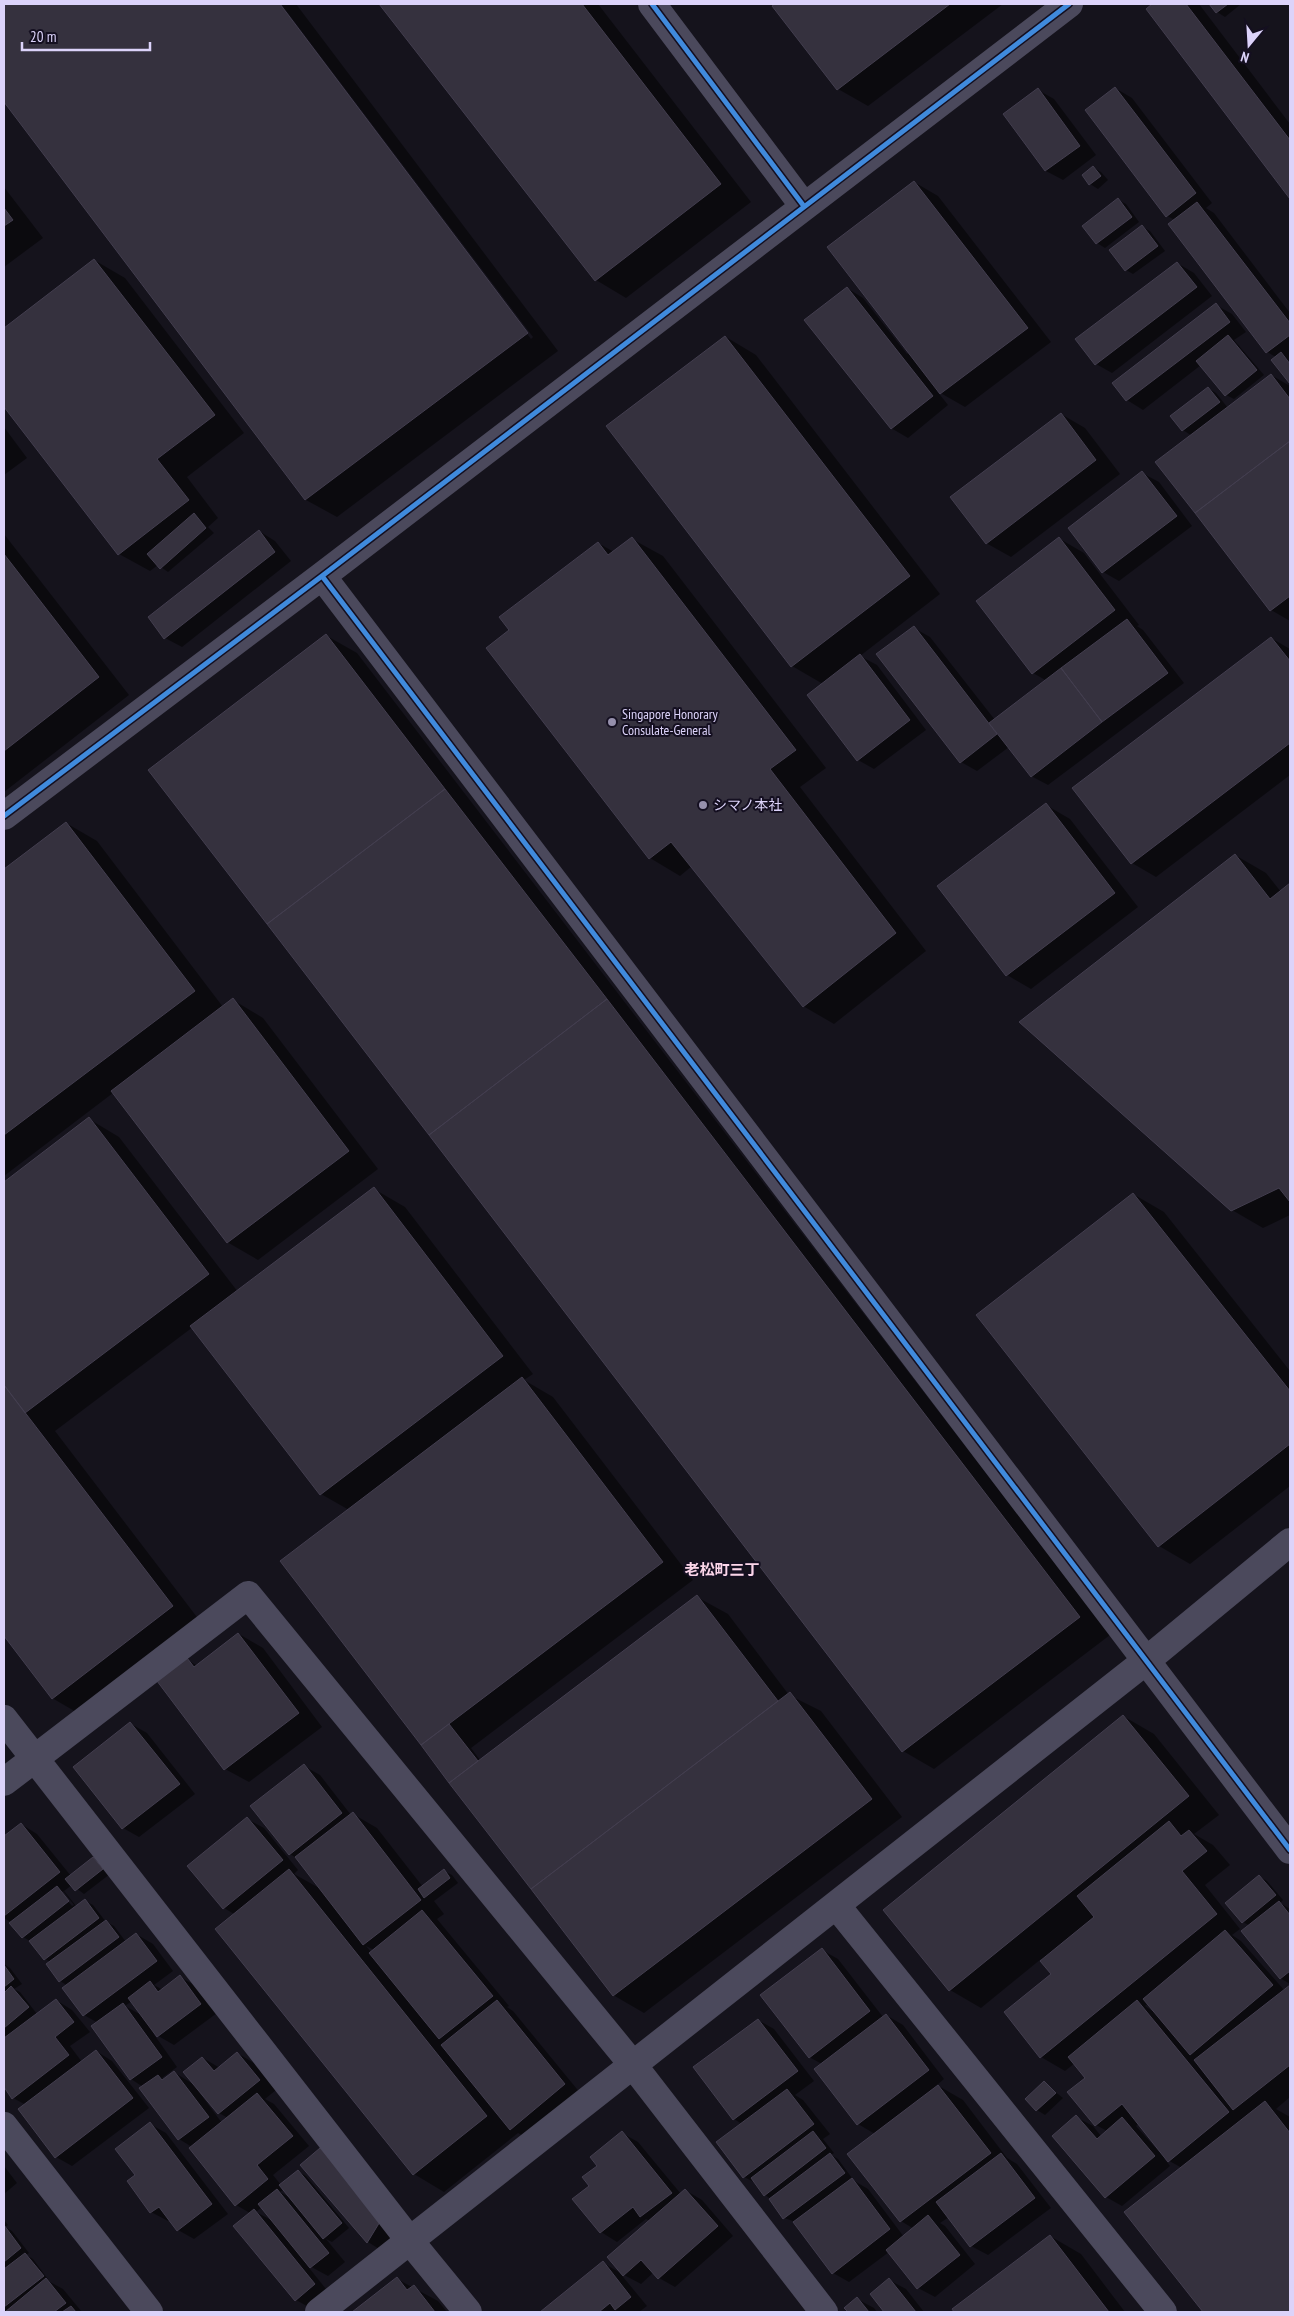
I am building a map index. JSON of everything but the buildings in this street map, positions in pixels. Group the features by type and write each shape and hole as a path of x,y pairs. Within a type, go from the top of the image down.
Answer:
{"street":[{"path":"652,4 803,206"},
{"path":"4,816 322,576 1068,4"},
{"path":"322,576 1148,1660 1290,1850"},
{"path":"319,2312 1148,1660 1290,1542"},
{"path":"4,1782 248,1595 633,2065 824,2312"},
{"path":"4,1719 410,2241 468,2312"},
{"path":"836,1906 1163,2312"},
{"path":"4,2126 149,2312"}],"cycle path":[{"path":"652,4 803,205"},
{"path":"4,816 322,576 1069,4"},
{"path":"322,576 1290,1850"}],"place":[{"name":"Singapore Honorary Consulate-General","path":"612,722"},
{"name":"シマノ本社","path":"703,805"}],"district":[{"name":"老松町三丁","path":"722,1569"}]}
